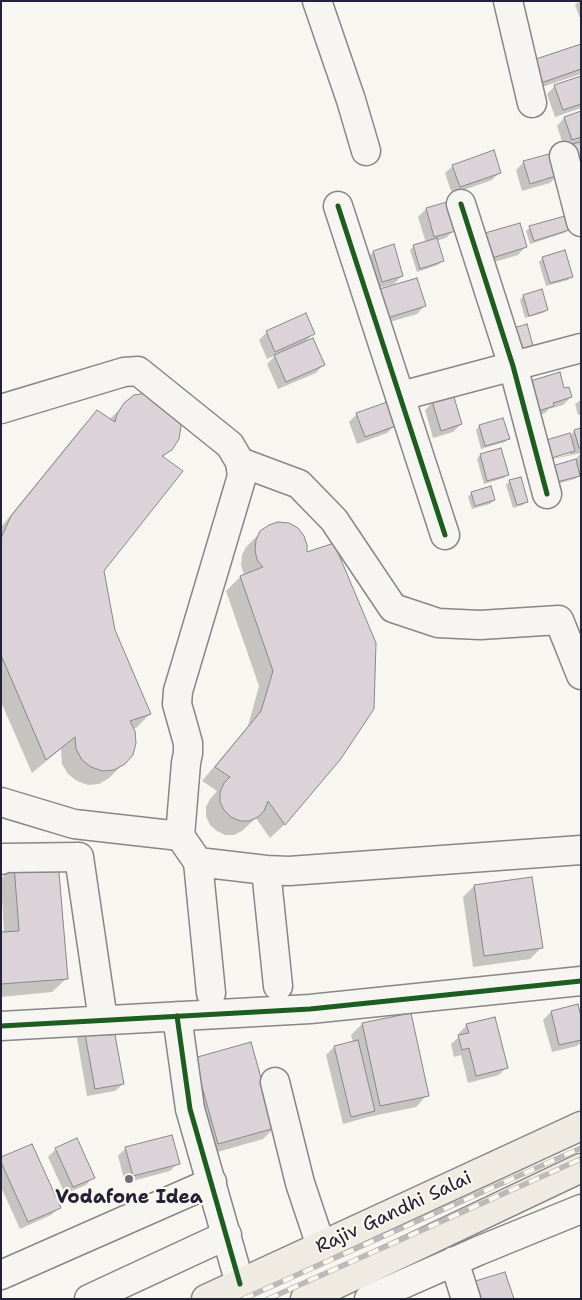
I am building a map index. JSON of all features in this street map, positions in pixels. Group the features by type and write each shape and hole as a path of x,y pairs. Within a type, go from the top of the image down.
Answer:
{"main road":[{"name":"Rajiv Gandhi Salai","path":"206,1299 581,1126"},
{"name":"Rajiv Gandhi Salai","path":"304,1299 581,1168"}],"street":[{"path":"318,1 366,151"},
{"path":"508,1 532,103"},
{"path":"564,156 581,222"},
{"path":"461,204 513,366 547,494"},
{"path":"338,206 445,535"},
{"path":"401,396 581,348"},
{"path":"1,409 124,372 138,371 230,445 240,462 242,476 178,691 177,704 188,743 180,836 198,862 211,993"},
{"path":"240,462 299,484 334,520 394,608 438,622 480,625 559,620 581,675"},
{"path":"1,802 74,824 180,836"},
{"path":"198,862 289,871 580,852"},
{"path":"1,860 2,858 79,857 103,1020"},
{"path":"266,870 278,986"},
{"path":"1,1026 310,1009 581,982"},
{"path":"177,1016 190,1109 240,1284"},
{"path":"275,1082 300,1183 321,1246"},
{"path":"1,1275 212,1182"},
{"path":"373,1298 466,1256 581,1209"},
{"path":"464,1223 466,1299"},
{"path":"89,1299 227,1235"}],"building":[{"path":"581,44 581,69 541,83 533,60"},
{"path":"581,76 581,104 563,110 554,85"},
{"path":"581,111 581,137 572,140 564,117"},
{"path":"581,142 581,172 579,172 571,144"},
{"path":"494,150 501,173 460,187 452,165"},
{"path":"553,153 559,175 530,184 523,161"},
{"path":"447,202 456,231 434,237 426,208"},
{"path":"565,216 569,230 534,241 529,226"},
{"path":"520,223 527,247 492,258 485,233"},
{"path":"437,238 444,261 420,269 413,245"},
{"path":"394,244 403,276 382,282 373,251"},
{"path":"565,250 573,277 550,283 542,257"},
{"path":"417,278 426,306 384,319 376,290"},
{"path":"542,289 548,310 529,316 523,295"},
{"path":"306,313 315,334 275,352 266,331"},
{"path":"527,324 534,349 515,354 507,330"},
{"path":"313,338 325,365 286,382 274,355"},
{"path":"560,372 564,388 569,387 572,397 553,403 554,406 532,413 524,383"},
{"path":"147,393 178,413 181,426 179,439 172,450 162,456 183,471 104,571 115,630 151,714 130,721 135,731 136,743 133,755 125,764 114,770 103,771 91,767 82,760 76,749 75,737 46,760 1,655 1,538 11,516 97,410 115,422 117,414 124,403 134,395"},
{"path":"453,394 462,424 441,431 432,401"},
{"path":"387,402 396,426 365,437 356,413"},
{"path":"503,418 510,439 485,446 479,425"},
{"path":"581,428 581,448 579,448 574,430"},
{"path":"570,433 575,451 548,459 543,441"},
{"path":"501,448 509,475 487,481 480,454"},
{"path":"576,459 580,476 557,482 552,466"},
{"path":"521,477 528,502 517,505 509,480"},
{"path":"491,486 495,500 475,506 471,492"},
{"path":"278,522 289,523 298,528 304,536 307,552 334,543 376,643 374,709 340,760 285,825 268,801 264,811 258,817 249,821 240,821 231,817 224,810 220,802 220,792 224,783 230,777 215,767 261,711 273,671 240,576 263,567 257,560 256,540 260,531"},
{"path":"58,861 68,979 1,984 1,932 19,931 14,865"},
{"path":"532,877 543,948 484,956 474,885"},
{"path":"578,1004 581,1017 581,1040 559,1045 551,1011"},
{"path":"411,1013 429,1096 380,1106 362,1023"},
{"path":"495,1017 508,1068 476,1076 469,1048 462,1050 458,1035 469,1033 466,1024"},
{"path":"113,1024 124,1084 95,1089 84,1029"},
{"path":"358,1040 375,1111 351,1117 334,1046"},
{"path":"251,1042 275,1128 218,1144 194,1058"},
{"path":"172,1135 180,1164 133,1176 125,1147"},
{"path":"77,1138 95,1178 73,1187 55,1148"},
{"path":"32,1144 61,1208 28,1222 1,1162 1,1157"},
{"path":"505,1272 514,1299 463,1299 459,1286"}],"railway":[{"path":"243,1299 581,1148"},
{"path":"268,1299 581,1159"}],"cycle path":[{"path":"461,204 513,366 547,494"},
{"path":"338,206 445,535"},
{"path":"1,1026 310,1009 581,981"},
{"path":"177,1016 190,1109 240,1284"}],"place":[{"name":"Vodafone Idea","path":"129,1179"}]}
